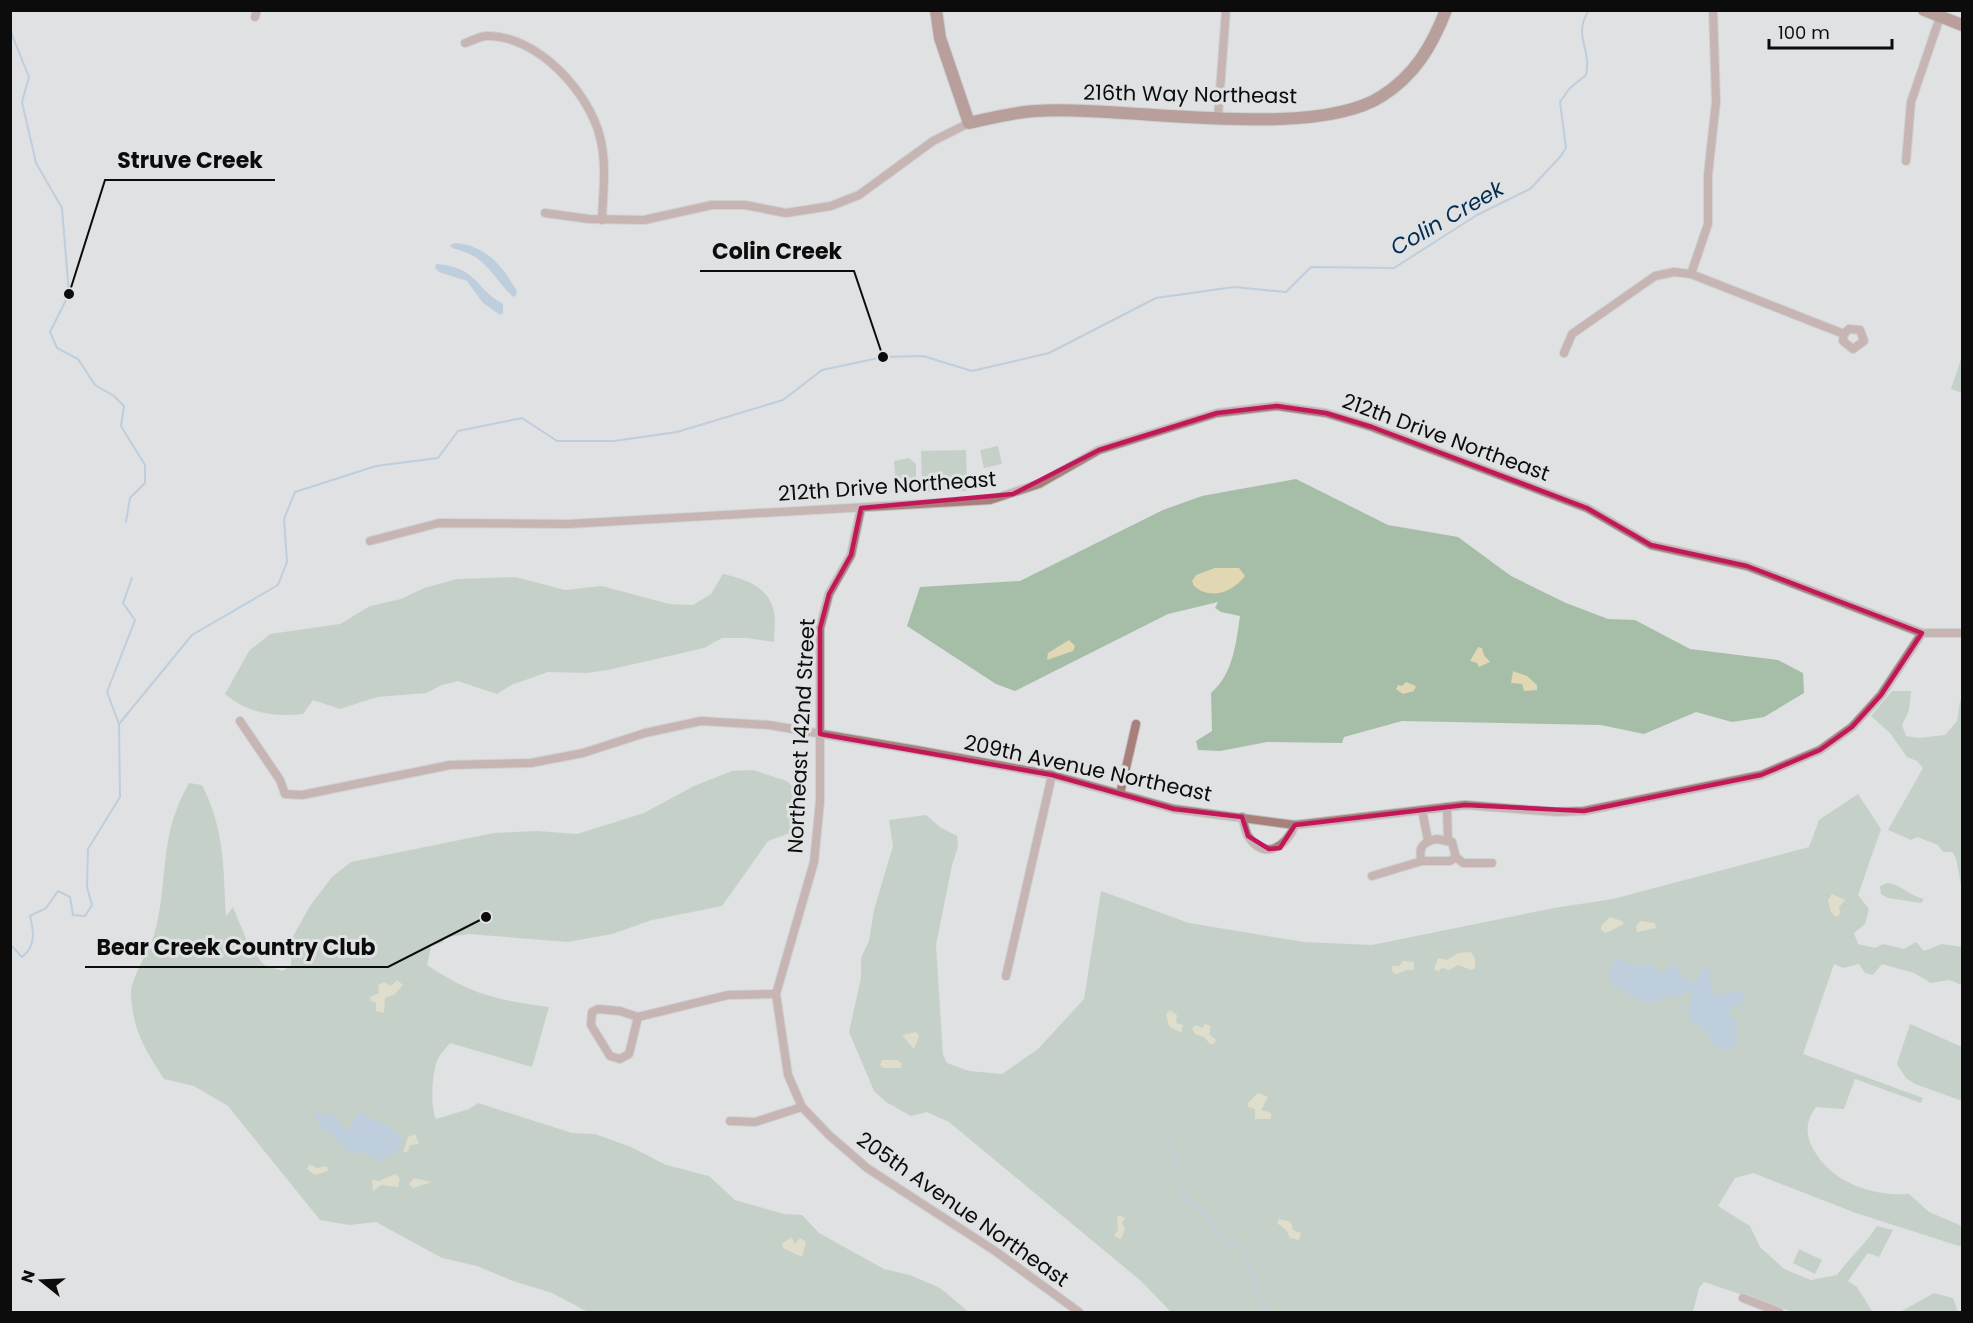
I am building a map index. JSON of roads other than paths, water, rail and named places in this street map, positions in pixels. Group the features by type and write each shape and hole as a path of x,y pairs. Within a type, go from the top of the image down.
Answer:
{"street":[{"path":"936,10 940,38 969,123"},
{"path":"1218,117 1226,10"},
{"name":"216th Way Northeast","path":"545,213 602,220 644,220 712,205 745,205 786,213 831,206 859,195 933,141 969,123 1035,111 1218,117 1300,117 1332,114 1359,108 1382,97 1406,79 1428,51 1446,10"},
{"path":"1691,274 1708,224 1708,175 1716,102 1713,10"},
{"path":"1924,10 1962,25"},
{"path":"1906,161 1911,102 1940,17"},
{"path":"465,43 484,36 500,37 529,49 561,70 586,101 600,136 605,165 602,220"},
{"path":"1564,352 1572,334 1655,276 1674,272 1691,274 1844,334"},
{"name":"212th Drive Northeast","path":"370,541 439,523 568,524 990,500 1039,484 1099,450 1121,442 1216,413 1277,406 1326,413 1372,427 1587,508 1651,545 1747,566 1922,633 1962,633"},
{"name":"Northeast 142nd Street","path":"802,1107 788,1075 776,994 814,862 820,801 820,628 829,594 851,555 861,508"},
{"name":"209th Avenue Northeast","path":"240,721 280,780 285,794 302,795 450,765 531,764 583,753 645,733 701,721 769,726 820,734 1052,775 1174,809 1295,825 1465,805 1556,812 1584,811 1761,775 1820,750 1852,727 1881,695 1922,633"},
{"path":"1120,795 1136,724"},
{"path":"1006,976 1052,775"},
{"path":"1447,807 1448,840 1456,849 1456,857 1463,863 1492,863"},
{"path":"1422,810 1428,840"},
{"path":"1242,817 1248,836 1257,845 1269,849 1280,848 1290,838 1295,825"},
{"path":"1422,861 1419,854 1421,847 1428,840 1448,840"},
{"path":"1372,876 1422,861 1450,861 1456,857"},
{"path":"638,1017 629,1054 621,1059 610,1056 591,1025 592,1012 620,1011 638,1017 728,995 776,994"},
{"path":"730,1121 755,1122 802,1107"},
{"name":"205th Avenue Northeast","path":"802,1107 829,1135 867,1168 994,1251 1079,1312"},
{"path":"1743,1298 1779,1312"}],"water":[{"path":"456,243 476,248 492,259 517,291 516,295 513,297 481,261 452,248 450,245"},
{"path":"436,264 460,269 468,274 503,304 503,313 500,315 483,303 467,281 439,272 435,268"},
{"path":"1620,959 1634,966 1650,964 1656,971 1662,973 1675,964 1682,977 1691,981 1695,981 1703,968 1708,967 1712,993 1720,995 1735,991 1743,992 1744,1002 1729,1011 1730,1016 1737,1020 1736,1045 1726,1050 1714,1045 1704,1028 1689,1020 1688,1013 1693,992 1686,992 1682,996 1668,996 1654,1003 1640,1001 1610,982 1609,972 1614,961"},
{"path":"315,1110 323,1115 335,1115 345,1130 349,1129 358,1113 375,1120 402,1138 399,1148 381,1162 367,1153 347,1152 335,1136 324,1131 315,1117"}],"waterway":[{"name":"Colin Creek","path":"119,724 192,635 278,585 287,562 284,519 295,492 376,466 438,458 458,431 522,418 557,441 614,441 677,432 783,400 822,370 883,357 923,356 972,371 1049,353 1156,298 1234,287 1286,292 1311,267 1394,268 1477,215 1530,189 1560,157 1566,148 1560,102 1569,89 1586,75 1587,57 1582,27 1589,10"},
{"path":"10,30 29,77 22,102 36,163 62,208 69,294 50,332 57,348 78,359 95,385 114,396 124,406 121,426 145,465 145,483 130,498 126,522"},
{"path":"10,944 22,957 27,953 33,938 30,916 46,908 58,891 70,897 73,915 85,916 92,905 87,887 88,849 120,797 119,724 107,692 135,620 123,603 132,578"},
{"path":"1169,1142 1173,1146 1180,1170"},
{"path":"1181,1187 1188,1201 1209,1219 1223,1240 1238,1245 1245,1253 1266,1312"}],"place":[{"name":"Struve Creek","path":"69,294"},
{"name":"Colin Creek","path":"883,357"},
{"name":"Bear Creek Country Club","path":"486,917"}]}
